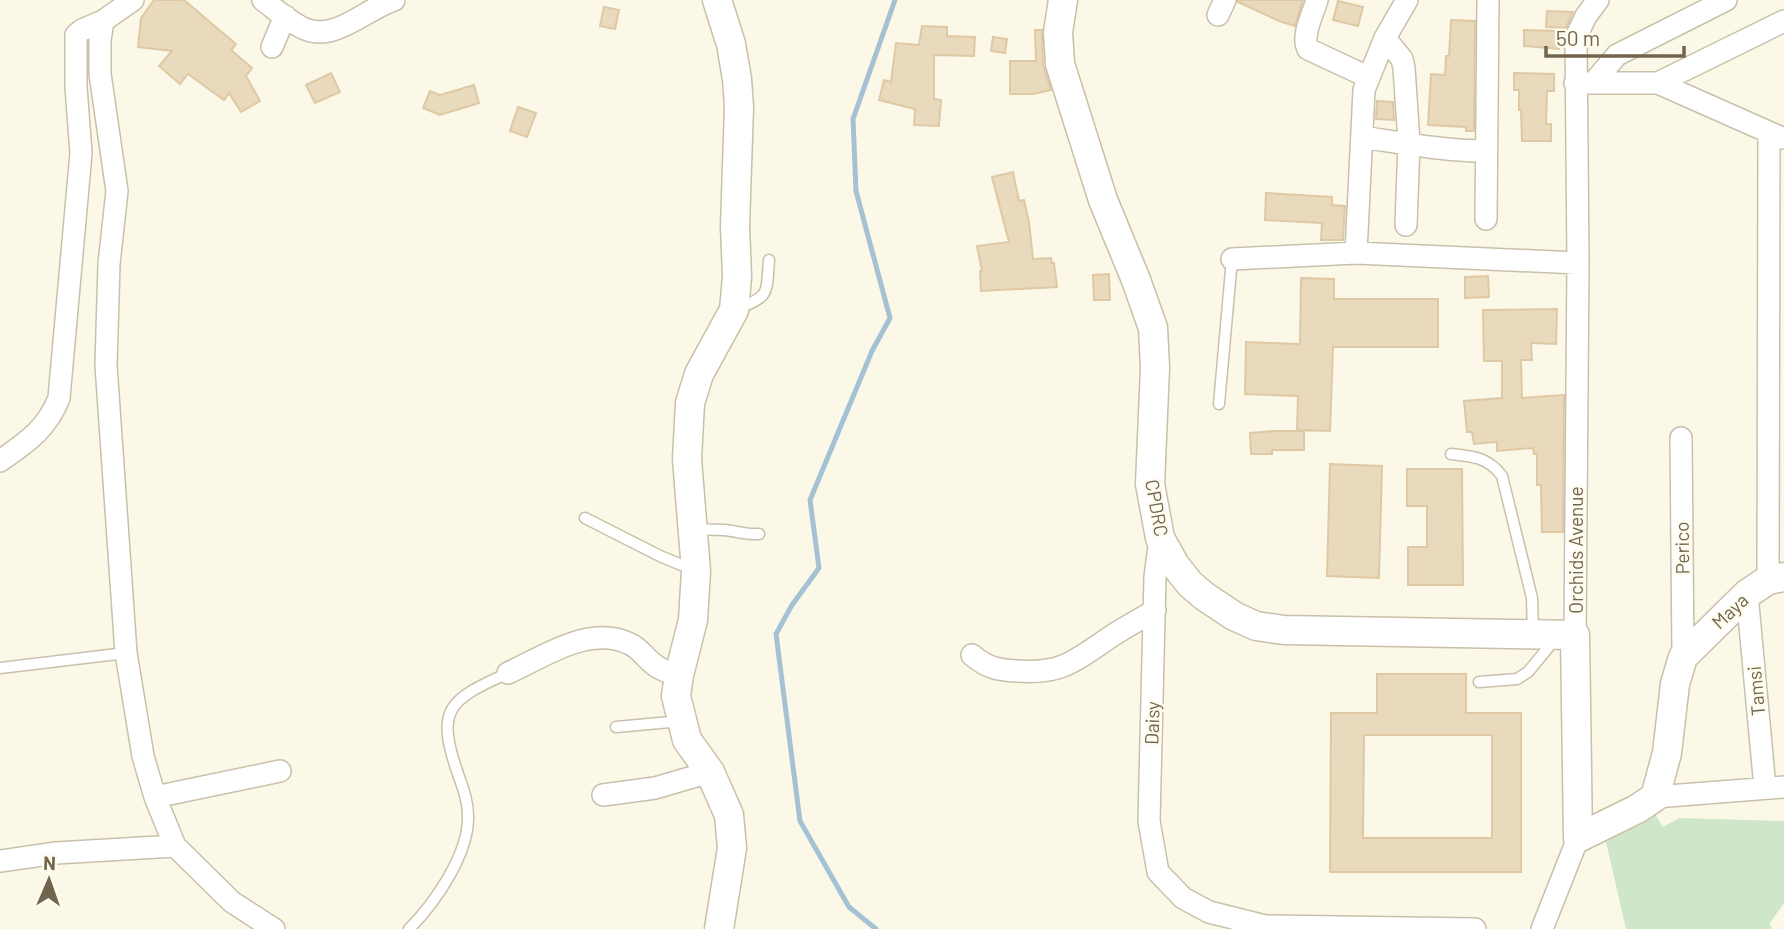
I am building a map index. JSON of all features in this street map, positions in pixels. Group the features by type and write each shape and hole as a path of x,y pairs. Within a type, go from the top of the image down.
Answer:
{"street":[{"path":"0,461 42,429 52,416 59,398 81,153 76,87 76,35 103,21 133,0"},
{"path":"263,0 301,28 319,32 331,32 341,28 378,5 394,0"},
{"path":"718,0 731,44 739,107 735,216 737,277 734,310 699,374 690,403 687,458 696,571 693,620 676,696 687,740 710,772 729,815 732,848 719,929"},
{"name":"CPDRC","path":"1063,0 1058,32 1060,64 1103,200 1153,328 1155,368 1150,484 1160,538 1175,565 1190,584 1234,616 1256,626 1284,631 1556,634"},
{"path":"1317,0 1306,37 1305,44 1308,49 1368,77"},
{"path":"1356,253 1364,90 1385,38 1407,0"},
{"path":"1486,219 1488,0"},
{"name":"Orchids Avenue","path":"1578,838 1556,634 1578,262 1584,83 1576,37 1586,16 1598,0"},
{"path":"1584,83 1617,55 1726,0"},
{"path":"272,47 285,16"},
{"path":"103,21 100,74 117,191 109,264 106,365 126,653 143,756 174,846 232,902 274,929"},
{"path":"1658,83 1784,22"},
{"path":"1385,38 1402,58 1405,68 1409,142 1406,225"},
{"path":"1584,83 1658,83 1777,136"},
{"name":"Tamsi","path":"1774,788 1766,584 1777,136"},
{"path":"1362,137 1438,148 1486,151"},
{"path":"1231,259 1356,253 1578,262"},
{"name":"Perico","path":"1681,438 1683,657"},
{"name":"Daisy","path":"1160,538 1156,577 1149,821 1158,872 1183,898 1209,912 1265,926 1475,929"},
{"name":"Maya","path":"1683,657 1766,584"},
{"path":"972,655 984,665 997,670 1037,673 1059,668 1080,659 1155,610"},
{"path":"508,673 571,642 592,638 627,642 639,649 661,670 679,675"},
{"path":"1655,797 1667,753 1675,684 1683,657"},
{"path":"155,797 280,771"},
{"path":"603,795 655,788 710,772"},
{"path":"1542,929 1578,838 1637,809 1655,797 1774,788"},
{"path":"0,861 56,853 174,846"}],"lane":[{"path":"1219,404 1231,259"},
{"path":"734,310 765,295 769,260"},
{"path":"1451,454 1480,457 1495,466 1502,476 1532,598 1556,634 1528,672 1517,679 1479,682"},
{"path":"585,517 662,557 696,571"},
{"path":"692,526 704,531 760,534"},
{"path":"0,668 126,653"},
{"path":"409,929 452,871 468,828 466,796 449,747 446,721 461,698 508,673"},
{"path":"616,727 681,720"}],"green space":[{"path":"1652,809 1663,827 1679,818 1784,821 1784,903 1770,923 1771,929 1626,929 1605,838"}],"building":[{"path":"154,0 184,0 236,44 231,50 252,68 246,76 260,101 241,112 229,93 224,100 188,74 180,84 159,66 172,51 138,47 141,18"},
{"path":"1238,0 1303,0 1295,26"},
{"path":"1338,1 1363,7 1358,26 1333,20"},
{"path":"604,7 619,10 615,29 600,26"},
{"path":"1547,11 1573,12 1566,28 1546,27"},
{"path":"1451,20 1475,21 1474,131 1466,131 1466,127 1428,125 1431,74 1445,75"},
{"path":"922,26 947,27 947,36 975,37 974,56 934,55 934,99 941,100 939,126 914,125 915,109 879,100 884,80 891,82 896,43 919,45"},
{"path":"1035,30 1042,30 1043,65 1051,90 1033,94 1010,94 1010,61 1036,61"},
{"path":"1524,30 1559,31 1559,49 1524,46"},
{"path":"993,37 1007,39 1005,53 991,51"},
{"path":"331,73 340,92 315,103 306,85"},
{"path":"1514,73 1554,74 1554,91 1547,91 1546,124 1551,124 1551,141 1522,141 1519,90 1514,90"},
{"path":"474,85 479,103 440,115 423,108 430,91 440,95"},
{"path":"1377,101 1393,102 1394,120 1376,119"},
{"path":"518,107 536,113 527,137 510,131"},
{"path":"1013,172 1019,201 1024,200 1033,259 1051,258 1057,287 981,291 982,271 977,246 1009,242 992,177"},
{"path":"1266,193 1332,197 1332,205 1345,206 1343,240 1321,240 1322,223 1265,220"},
{"path":"1109,274 1110,300 1094,300 1093,275"},
{"path":"1488,276 1489,297 1465,298 1465,277"},
{"path":"1301,278 1334,279 1334,299 1438,299 1438,347 1333,347 1330,431 1297,430 1298,396 1245,394 1246,342 1300,344"},
{"path":"1557,309 1556,344 1531,343 1532,360 1521,360 1522,398 1564,395 1563,532 1542,532 1537,454 1534,454 1533,448 1497,451 1497,442 1474,444 1472,432 1467,432 1464,401 1502,398 1502,361 1484,361 1483,310"},
{"path":"1304,431 1304,450 1272,450 1272,454 1251,454 1250,433"},
{"path":"1330,464 1382,466 1379,578 1327,576"},
{"path":"1407,469 1462,469 1463,585 1408,585 1408,547 1427,547 1427,506 1407,506"},
{"path":"1377,674 1466,674 1466,713 1521,713 1521,872 1330,872 1331,713 1377,713","holes":["1364,735 1492,735 1492,838 1363,838"]}],"waterway":[{"path":"876,929 849,907 800,821 776,634 792,605 819,568 810,500 872,351 890,318 856,191 853,119 895,0"}]}
